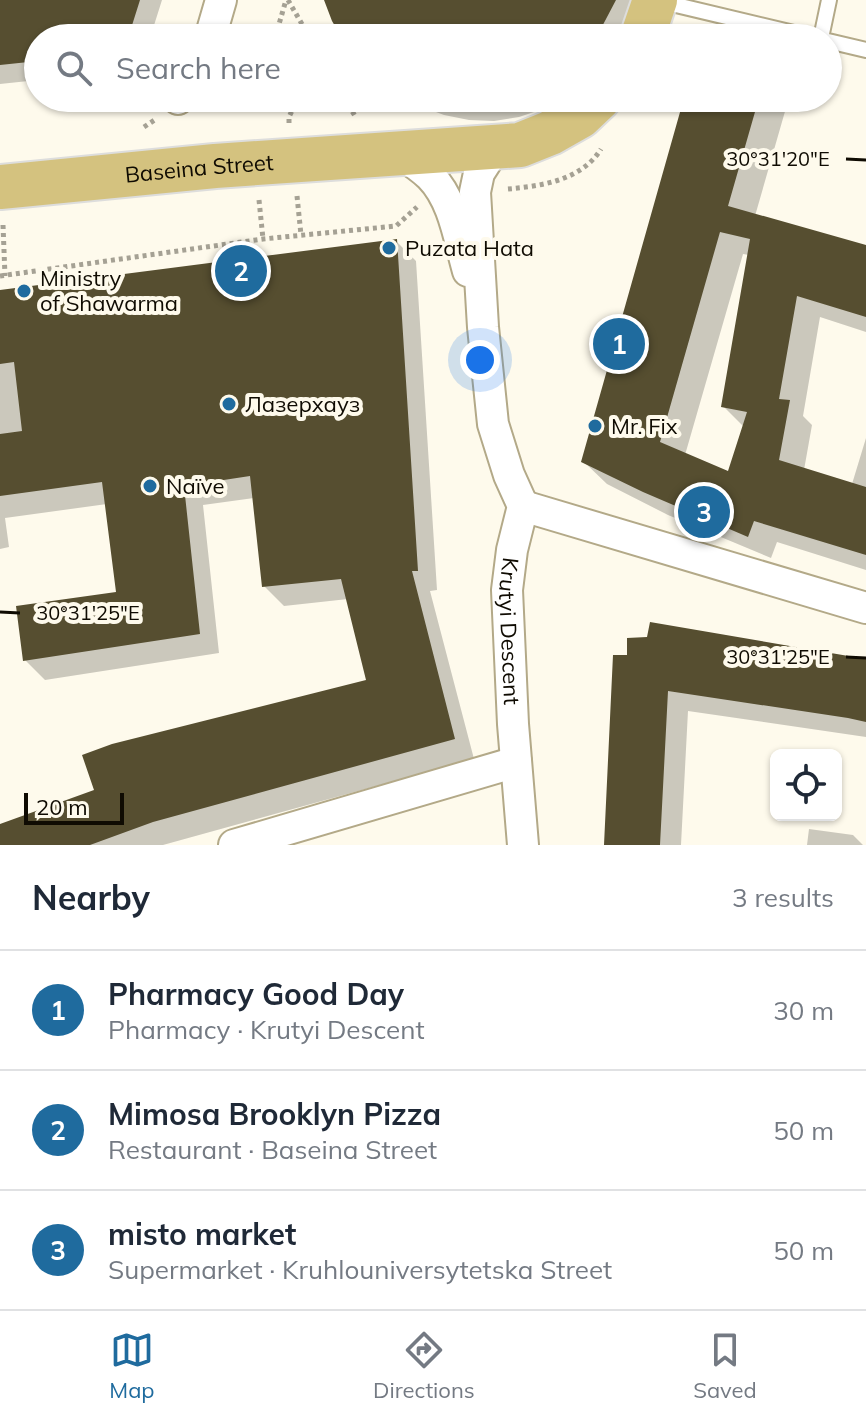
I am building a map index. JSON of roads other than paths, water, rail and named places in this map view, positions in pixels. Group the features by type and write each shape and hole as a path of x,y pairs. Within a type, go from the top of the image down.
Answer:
{"main road":[{"path":"647,24 655,0"},
{"name":"Baseina Street","path":"1,205 215,166 520,145 550,133 584,112"}],"street":[{"path":"214,24 221,0"},
{"path":"495,148 479,173 475,192 483,327 493,424 509,475 523,506 866,608"},
{"path":"399,153 432,178 444,195 452,213 483,327"},
{"name":"Krutyi Descent","path":"523,506 512,550 507,590 523,845"},
{"path":"234,845 516,762"}],"lane":[{"path":"655,0 758,24"},
{"path":"822,24 829,0"},
{"path":"842,44 866,50"}],"place":[{"name":"Puzata Hata","path":"389,248"},
{"name":"Mimosa Brooklyn Pizza","path":"241,271"},
{"name":"Ministry of Shawarma","path":"24,291"},
{"name":"Pharmacy Good Day","path":"619,344"},
{"name":"Лазерхауз","path":"229,404"},
{"name":"Mr. Fix","path":"595,426"},
{"name":"Naïve","path":"150,486"},
{"name":"misto market","path":"704,512"}]}
